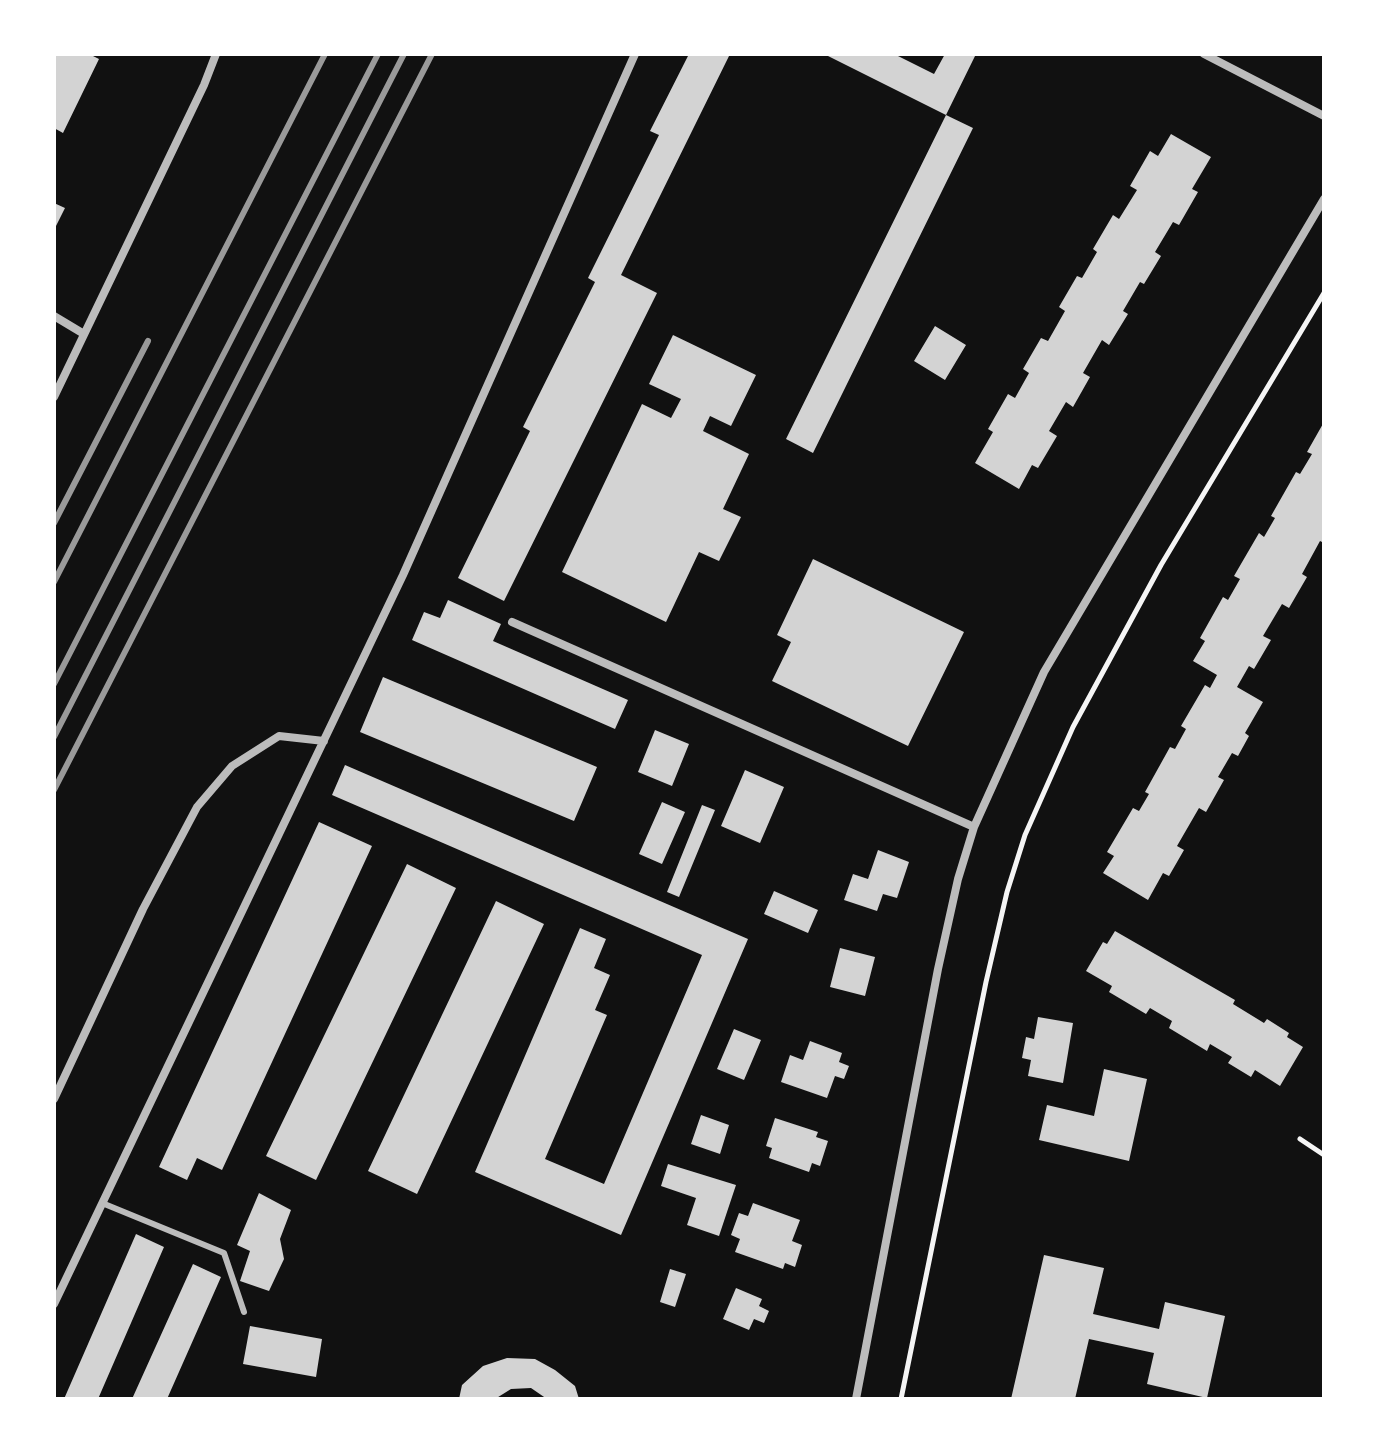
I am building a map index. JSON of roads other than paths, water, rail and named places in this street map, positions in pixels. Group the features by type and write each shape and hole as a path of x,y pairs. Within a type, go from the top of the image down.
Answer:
{"street":[{"path":"54,397 216,54"},
{"path":"54,1304 403,575 635,54"},
{"path":"1204,54 1324,116"},
{"path":"856,1399 938,969 958,879 974,827 1044,672 1324,199"},
{"path":"54,316 84,334"},
{"path":"512,622 974,827"},
{"path":"54,1099 143,909 197,807 232,766 279,736 324,741"}],"lane":[{"path":"102,1203 224,1253 244,1312"}],"railway":[{"path":"54,582 325,54"},
{"path":"54,684 378,54"},
{"path":"54,737 404,54"},
{"path":"54,790 432,54"},
{"path":"54,523 148,341"}]}
